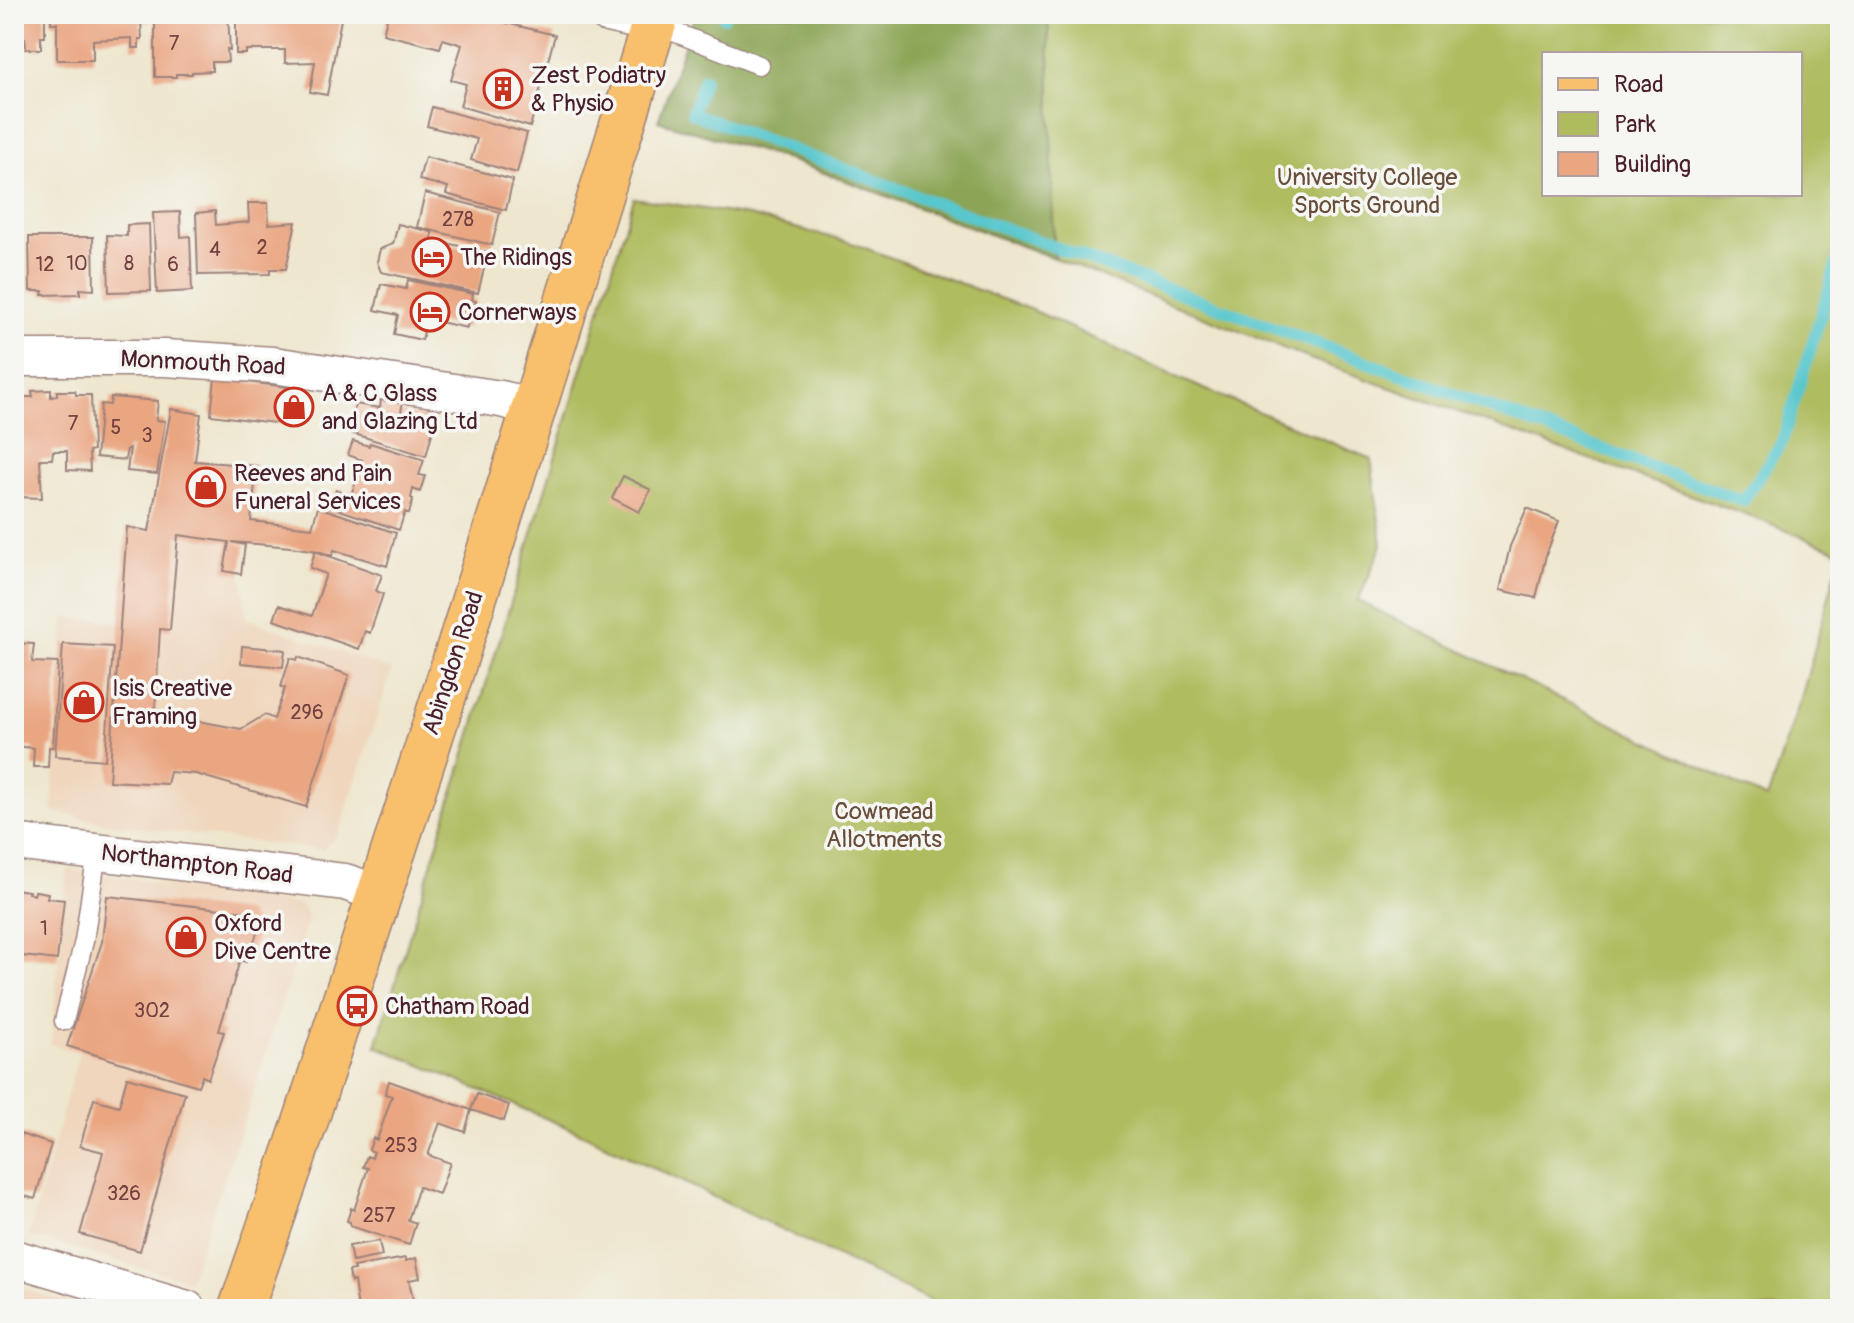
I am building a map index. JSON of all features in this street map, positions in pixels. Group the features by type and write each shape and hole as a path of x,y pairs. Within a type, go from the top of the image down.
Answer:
{"main road":[{"name":"Abingdon Road","path":"241,1309 440,708 655,19"}],"street":[{"path":"607,14 655,19"},
{"name":"Monmouth Road","path":"14,358 165,358 273,365 501,399 533,407"},
{"name":"Northampton Road","path":"14,842 345,882 378,893"},
{"path":"14,1258 187,1309"}],"lane":[{"path":"655,19 759,65"},
{"path":"64,1021 84,941 97,852"}],"shaded area":[{"path":"127,527 245,545 241,574 247,619 392,670 338,835 322,850 111,824 52,811 64,617 122,622"},
{"path":"67,869 301,905 308,918 251,1100 189,1281 29,1236 79,1053 51,1044"},
{"path":"16,1287 91,1309 14,1309"}],"green space":[{"path":"695,14 1048,14 1054,258 792,161 658,121"},
{"name":"University College Sports Ground","path":"1048,14 1840,14 1840,552 1765,522 1313,360 1054,258"},
{"name":"Cowmead Allotments","path":"634,198 749,216 849,242 1037,312 1178,378 1371,459 1382,545 1358,601 1767,799 1802,695 1840,556 1840,1309 947,1309 585,1135 376,1046"}],"building":[{"path":"14,14 45,14 45,37 41,37 41,49 26,49 25,38 14,38"},
{"path":"51,14 150,14 150,22 141,22 139,48 132,48 132,38 93,40 93,60 57,60 57,23 51,23"},
{"path":"155,14 228,14 228,62 212,62 212,71 155,77"},
{"path":"236,14 342,14 327,95 310,92 315,62 285,63 285,50 246,50 246,54 236,54"},
{"path":"388,14 469,14 555,35 530,127 460,106 466,84 451,80 462,45 443,39 440,48 383,34"},
{"path":"432,107 527,133 517,173 471,160 477,139 427,126"},
{"path":"425,157 513,180 506,210 446,194 448,187 419,180"},
{"path":"425,193 500,212 492,245 417,227"},
{"path":"248,203 268,203 269,224 296,222 286,269 270,269 270,274 198,275 196,213 215,211 216,225 249,222"},
{"path":"180,212 181,237 190,236 192,291 157,293 153,213"},
{"path":"14,223 19,223 20,247 24,247 24,289 14,290"},
{"path":"149,224 151,291 109,292 107,235 127,236 127,225"},
{"name":"The Ridings","path":"398,224 432,232 432,240 488,252 478,293 381,272 377,262 380,249 393,244"},
{"path":"29,237 93,237 94,290 80,289 80,294 42,295 43,291 30,291"},
{"name":"Cornerways","path":"408,280 473,294 472,300 476,301 472,321 468,320 467,328 427,319 422,340 394,334 398,315 375,310 381,284 406,289"},
{"path":"215,378 302,389 297,426 211,415"},
{"path":"51,390 51,397 57,396 57,391 91,395 93,450 89,451 90,471 67,470 67,451 53,451 52,459 40,459 42,498 16,497 16,397 33,397 32,391"},
{"path":"111,397 158,401 156,420 165,421 157,474 127,471 130,448 125,460 96,457 101,404 110,405"},
{"path":"381,400 403,402 401,412 436,418 426,456 351,433 355,404 380,408"},
{"path":"171,409 201,414 195,461 257,466 251,521 312,528 318,507 396,533 387,566 334,550 332,556 291,547 232,542 245,545 241,574 224,571 229,542 178,535 170,630 160,629 155,713 241,729 265,715 274,719 285,688 281,687 290,658 297,660 298,657 349,675 306,807 196,774 170,772 167,784 109,781 127,527 149,531"},
{"path":"353,441 369,446 370,443 424,460 419,475 425,476 420,492 413,489 409,514 405,512 399,530 331,507 336,490 351,495 358,475 362,460 348,455"},
{"path":"623,476 651,490 639,512 612,498"},
{"path":"1527,508 1559,521 1546,555 1536,598 1500,590 1510,546"},
{"path":"315,551 382,575 376,591 383,594 370,633 365,631 359,649 274,620 279,605 312,616 326,574 310,568"},
{"path":"15,643 34,644 32,662 58,663 53,747 49,747 48,767 33,767 34,748 14,746"},
{"name":"Isis Creative Framing","path":"63,644 113,647 105,760 55,756"},
{"path":"242,646 285,650 283,667 241,663"},
{"path":"14,889 34,895 35,891 48,893 47,898 64,900 57,960 14,955"},
{"path":"107,896 247,912 259,928 246,962 240,960 219,1031 224,1032 208,1079 202,1076 198,1086 67,1046 102,942"},
{"path":"127,1077 185,1093 140,1251 80,1234 103,1152 80,1146 94,1099 119,1106"},
{"path":"389,1081 471,1110 465,1132 440,1123 428,1155 450,1163 439,1194 419,1187 408,1220 416,1223 409,1245 350,1226 347,1221 351,1208 354,1210 368,1168 363,1167 367,1156 372,1158 374,1152 369,1150 373,1138 377,1140 392,1096 385,1094"},
{"path":"477,1094 509,1105 504,1121 471,1110"},
{"path":"17,1133 51,1144 35,1199 14,1193 14,1143"},
{"path":"379,1241 382,1256 352,1262 349,1246"},
{"path":"406,1258 406,1261 416,1258 420,1278 409,1280 415,1309 358,1309 354,1281 351,1282 349,1271 354,1270 353,1267"}],"waterway":[{"path":"704,79 692,113 1743,501 1782,442 1840,253"}],"place":[{"name":"Zest Podiatry & Physio","path":"503,89"},
{"name":"The Ridings","path":"432,257"},
{"name":"Cornerways","path":"430,312"},
{"name":"A & C Glass and Glazing Ltd","path":"294,407"},
{"name":"Reeves and Pain Funeral Services","path":"206,487"},
{"name":"Isis Creative Framing","path":"84,702"},
{"name":"Oxford Dive Centre","path":"186,937"},
{"name":"Chatham Road","path":"357,1006"}]}
